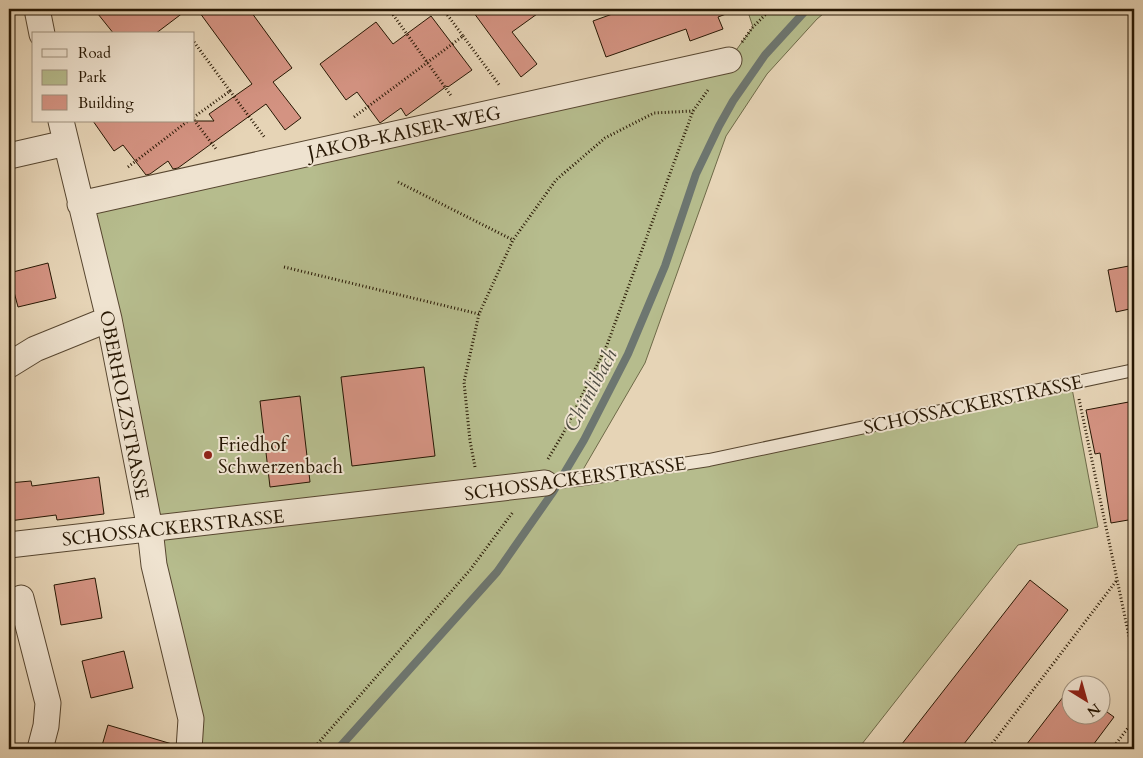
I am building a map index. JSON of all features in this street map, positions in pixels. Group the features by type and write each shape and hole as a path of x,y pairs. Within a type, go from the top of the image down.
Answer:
{"street":[{"path":"37,9 42,32"},
{"name":"JAKOB-KAISER-WEG","path":"80,204 729,60"},
{"path":"9,156 64,132"},
{"name":"OBERHOLZSTRASSE","path":"64,132 109,319 150,529 154,564 191,718 189,749"},
{"path":"9,365 35,349 109,319"},
{"name":"SCHOSSACKERSTRASSE","path":"9,545 539,483"},
{"path":"21,598 48,704 46,726 40,749"}],"lane":[{"name":"SCHOSSACKERSTRASSE","path":"539,483 577,480 709,460 1134,370"}],"path":[{"path":"389,9 437,77"},
{"path":"443,9 515,107"},
{"path":"313,749 470,570 539,483 607,345 693,111 753,27 772,9"},
{"path":"351,120 463,36"},
{"path":"195,43 281,159"},
{"path":"195,117 230,90"},
{"path":"480,491 470,441 464,382 478,314 513,240 556,180 606,138 654,113 693,111"},
{"path":"195,120 206,136"},
{"path":"127,169 187,122"},
{"path":"398,182 513,240"},
{"path":"284,267 478,314"},
{"path":"1075,382 1134,660"},
{"path":"988,749 1117,580"},
{"path":"1112,749 1134,720"}],"green space":[{"path":"747,9 829,9 817,19 767,74 726,136 645,363 577,480 1071,383 1098,527 1018,545 858,749 197,749 80,204 729,60 753,27"}],"building":[{"path":"94,9 188,9 158,32 112,32"},
{"path":"197,9 249,9 292,68 273,82 301,118 285,130 266,104 178,168 173,169 168,161 146,175 123,145 114,151 94,122 214,121 209,114 252,84"},
{"path":"471,9 544,9 512,32 537,64 521,77"},
{"path":"626,9 733,9 734,11 718,17 723,29 690,41 686,29 606,57 593,21"},
{"path":"431,16 472,70 406,116 401,108 380,123 357,92 346,100 320,64 376,22 393,44"},
{"path":"48,263 56,298 18,307 9,273"},
{"path":"1134,265 1134,308 1116,312 1108,270"},
{"path":"424,367 435,456 352,466 341,377"},
{"path":"300,396 310,482 270,487 260,401"},
{"path":"1134,401 1134,519 1111,523 1100,453 1095,454 1086,410"},
{"path":"99,477 104,514 57,520 56,515 9,521 9,483 31,481 32,486"},
{"path":"95,578 102,618 61,625 54,585"},
{"path":"1030,580 1068,610 960,749 898,749"},
{"path":"124,651 133,688 91,698 82,661"},
{"path":"1060,701 1060,726 1107,726 1090,749 1023,749"},
{"path":"1110,714 1114,717 1110,722"},
{"path":"108,725 172,744 171,749 101,749"}],"waterway":[{"name":"Chimlibach","path":"338,749 497,572 553,492 584,440 628,354 665,266 696,174 719,126 733,101 765,55 807,9"}],"place":[{"name":"Friedhof Schwerzenbach","path":"208,455"}]}
